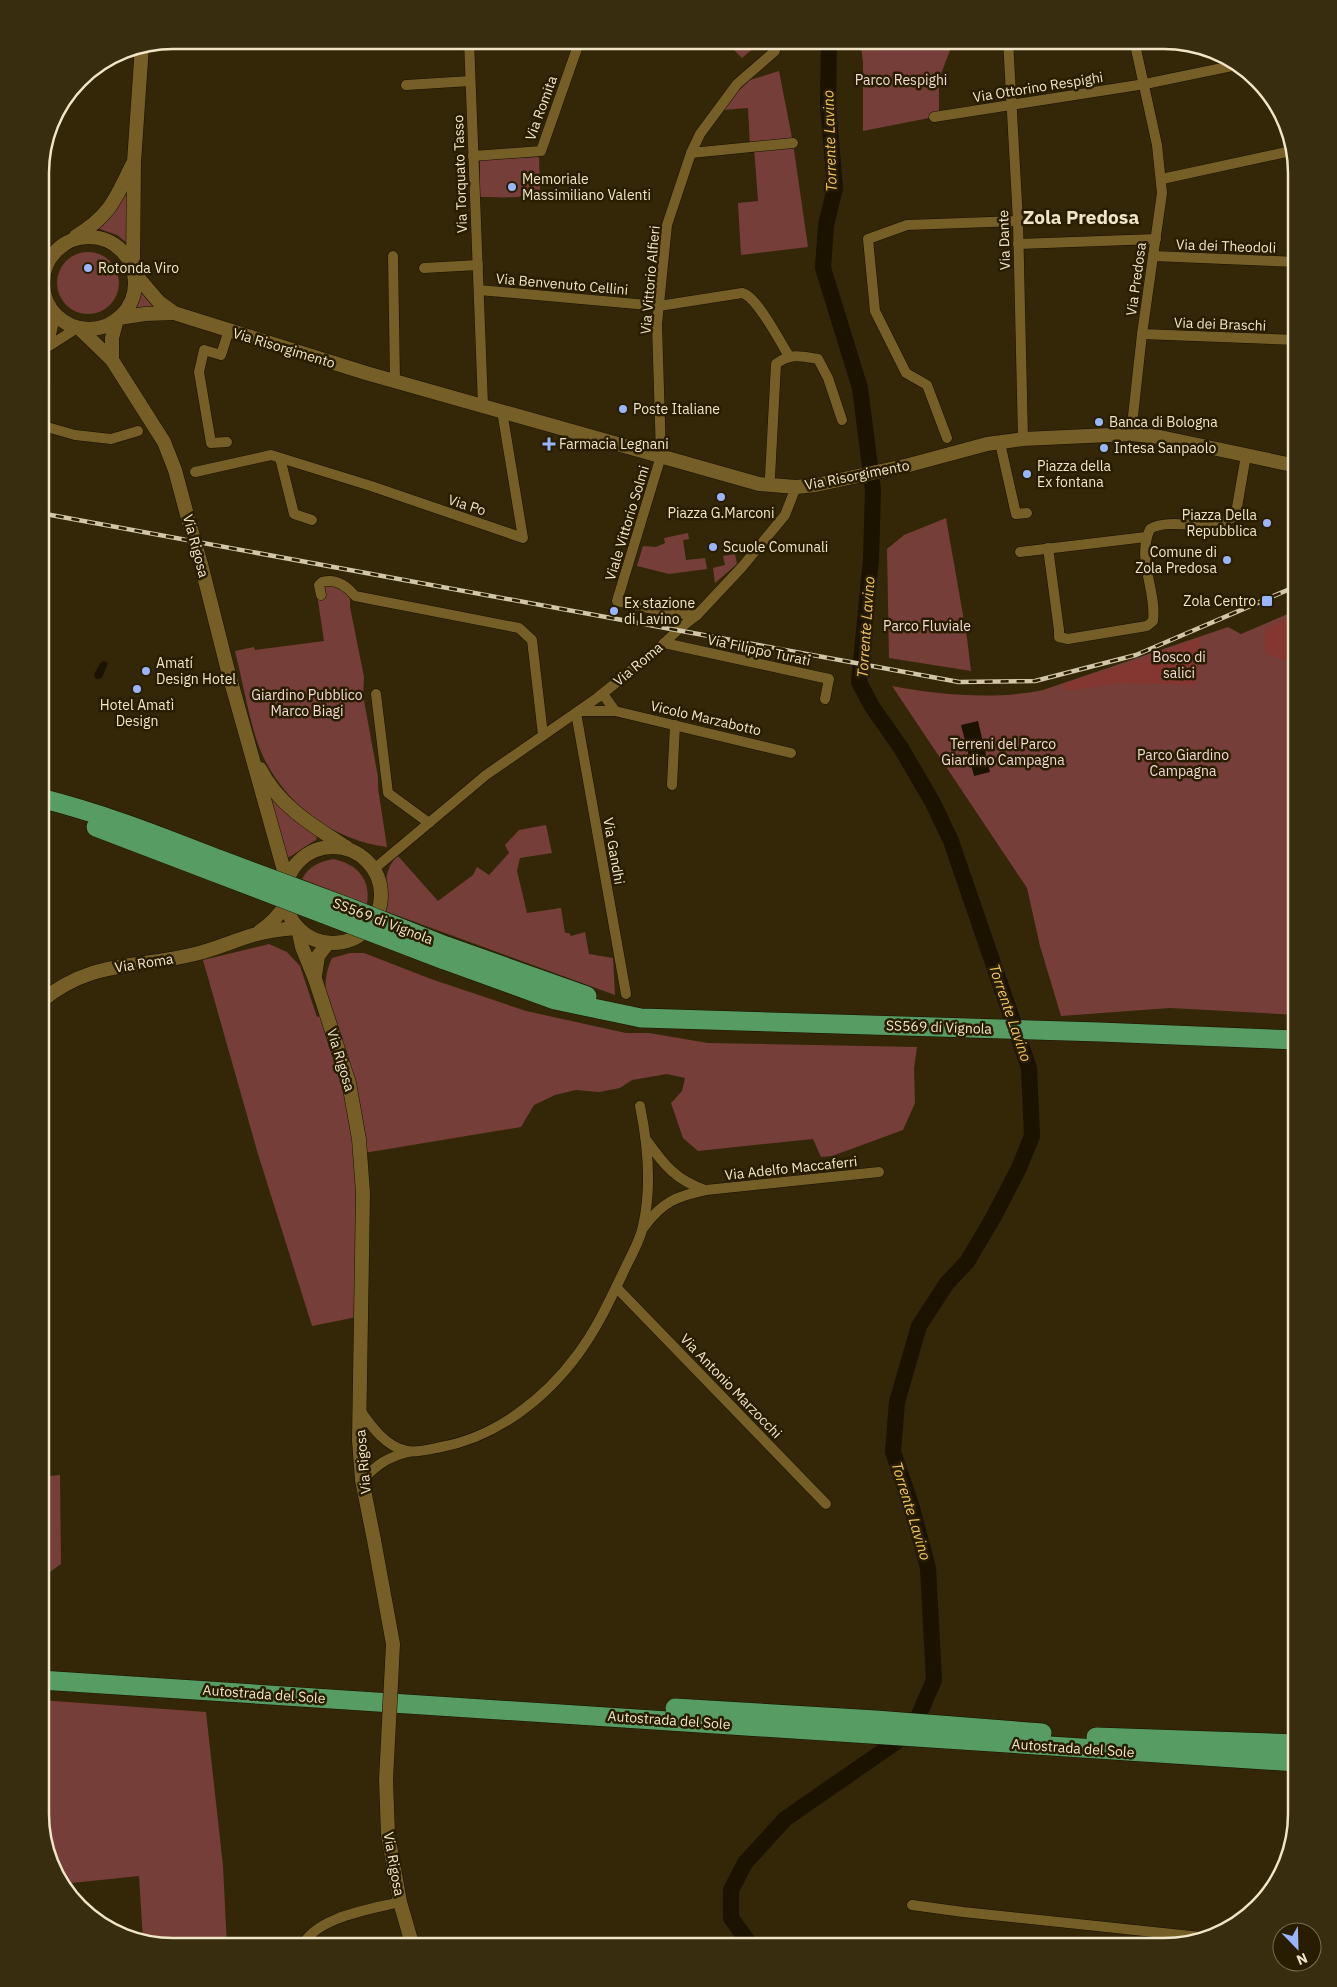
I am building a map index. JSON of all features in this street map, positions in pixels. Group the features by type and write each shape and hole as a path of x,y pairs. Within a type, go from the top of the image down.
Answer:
{"highway":[{"path":"49,789 76,807"},
{"name":"SS569 di Vignola","path":"49,800 76,807 141,829 216,866"},
{"name":"SS569 di Vignola","path":"49,813 350,908 444,952 631,1009 731,1020 1288,1040"},
{"name":"Autostrada del Sole","path":"49,1669 876,1720 1068,1736 1288,1744"},
{"name":"Autostrada del Sole","path":"49,1681 1288,1761"}],"main road":[{"path":"49,310 65,323 78,328 93,329 107,326 118,319 128,307 134,295 134,162 142,53"},
{"path":"49,253 93,226 112,206 134,162"},
{"path":"71,240 89,236 108,240 123,251 134,271"},
{"path":"49,259 57,249"},
{"name":"Via Risorgimento","path":"134,271 159,302 174,313 395,381 759,484 796,487 840,481 909,465 950,446 1000,443 1023,439 1131,434 1147,435 1288,464"},
{"path":"49,306 54,314"},
{"name":"Via Risorgimento","path":"118,319 145,314 174,313"},
{"path":"112,360 112,338 118,319"},
{"name":"Via Rigosa","path":"78,328 112,360 164,442 175,470 248,746 287,882"},
{"name":"Via Rigosa","path":"248,746 266,780 285,805 310,824 351,850"},
{"path":"335,847 351,850 364,858 374,869 381,892 379,910 369,927 354,938 345,942 328,943 309,937 298,928 288,913 286,904 287,882 297,863 315,850 335,847"},
{"name":"Via Roma","path":"49,996 67,984 99,970 193,955 220,948 253,935 270,925 279,916 286,904"},
{"name":"Via Rigosa","path":"298,928 302,947 315,978 349,1083 359,1139 362,1193 360,1410 362,1480 393,1644 386,1780 388,1835 400,1902 410,1938"},
{"name":"Via Roma","path":"253,935 298,928"},
{"name":"Via Rigosa","path":"315,978 318,956 328,943"}],"street":[{"name":"Via Torquato Tasso","path":"469,49 483,405"},
{"name":"Via Romita","path":"473,156 541,151 577,49"},
{"name":"Via Dante","path":"1009,49 1018,221 1023,439"},
{"name":"Via Predosa","path":"1131,434 1142,334 1162,193 1157,145 1136,49"},
{"name":"Via Vittorio Alfieri","path":"661,456 657,324 667,224 691,153 700,134 737,84 775,50"},
{"name":"Via Ottorino Respighi","path":"934,117 1145,84 1228,66"},
{"path":"406,85 470,81"},
{"path":"691,153 793,143"},
{"path":"1162,179 1286,152"},
{"path":"950,446 927,385 906,373 875,311 868,239 907,226 1018,221"},
{"path":"1018,244 1156,239"},
{"path":"393,256 395,381"},
{"name":"Via dei Theodoli","path":"1153,256 1288,262"},
{"path":"424,268 478,265"},
{"name":"Via Benvenuto Cellini","path":"479,290 659,306 742,293 747,294 755,302 789,356"},
{"path":"49,344 53,331 54,314"},
{"path":"49,346 78,328"},
{"path":"227,442 211,443 199,372 204,350 221,355 229,330"},
{"name":"Via dei Braschi","path":"1142,334 1288,340"},
{"path":"770,477 776,364 785,357 797,355 818,359 828,378 842,420"},
{"name":"Via Po","path":"196,472 271,455 371,486 523,538 502,410"},
{"path":"49,428 75,435 111,439 138,431"},
{"path":"1000,443 1016,514 1027,513"},
{"path":"1048,548 1064,638 1147,626 1153,622 1154,612 1144,553 1146,537 1150,529 1162,525 1217,524 1232,519 1236,512 1246,455"},
{"name":"Viale Vittorio Solmi","path":"661,456 617,601 671,613 697,615"},
{"path":"280,458 294,514 312,520"},
{"name":"Via Roma","path":"374,869 486,775 603,694 697,615 742,568 784,515 796,487"},
{"path":"1020,552 1146,537"},
{"path":"321,595 319,585 322,582 332,581 344,585 355,596 519,628 532,640 542,735"},
{"path":"671,613 679,621 680,628"},
{"name":"Via Filippo Turati","path":"664,643 829,679 825,699"},
{"path":"376,694 388,793 429,823"},
{"path":"603,694 615,711"},
{"name":"Vicolo Marzabotto","path":"577,712 615,711 791,753"},
{"name":"Via Gandhi","path":"577,712 626,994"},
{"path":"672,785 675,725"},
{"path":"362,1480 376,1466 389,1457 458,1444 480,1435 524,1408 547,1390 578,1354 606,1308 643,1228 648,1188 647,1140 640,1106"},
{"name":"Via Adelfo Maccaferri","path":"647,1140 661,1161 672,1173 691,1185 706,1190"},
{"name":"Via Adelfo Maccaferri","path":"643,1228 651,1216 681,1195 706,1190 879,1172"},
{"name":"Via Antonio Marzocchi","path":"616,1287 826,1504"},
{"path":"360,1410 384,1438 391,1444 408,1452"},
{"path":"308,1938 317,1928 329,1922 400,1902"},
{"path":"912,1905 1188,1936"}],"green space":[{"path":"733,49 752,49 742,58"},
{"name":"Parco Respighi","path":"861,49 951,49 939,79 939,116 863,131"},
{"path":"779,71 793,143 808,247 741,255 738,203 758,201 754,147 750,147 748,108 722,110 730,99 750,80"},
{"path":"539,157 540,190 521,197 480,197 480,160"},
{"path":"127,189 127,243 117,235 97,228 117,208"},
{"path":"82,252 94,252 110,261 117,271 119,283 117,295 110,305 94,314 82,314 71,309 62,300 57,289 57,277 62,266 71,257"},
{"path":"142,290 159,307 134,310"},
{"name":"Parco Fluviale","path":"946,518 971,671 889,658 887,549 904,535"},
{"path":"688,533 689,539 683,540 686,560 705,558 707,569 669,574 637,566 643,546 656,547 665,543 664,538"},
{"path":"735,554 737,564 715,583 713,568 725,565 723,556"},
{"name":"Giardino Pubblico Marco Biagi","path":"327,585 338,586 350,595 350,607 364,677 363,695 378,777 387,847 366,843 326,826 293,799 267,764 254,733 248,710 235,651 254,647 255,650 324,641 317,594"},
{"name":"Parco Giardino Campagna","path":"1288,614 1288,1015 1170,1008 1061,1016 1040,946 1027,888 892,686 948,694 987,696 1025,693 1043,690 1228,627 1241,634"},
{"path":"1288,619 1288,658 1282,660 1266,653 1265,628"},
{"name":"Bosco di salici","path":"1200,638 1196,685 1120,683 1066,691 1063,684 1130,663"},
{"path":"271,797 317,835 316,840 287,858 269,798"},
{"path":"546,825 552,853 520,858 517,871 527,913 561,908 565,933 569,933 571,936 585,932 589,954 613,958 615,995 385,911 387,874 398,856 438,901 473,875 477,867 489,875 509,853 505,845 519,830"},
{"path":"333,859 342,861 361,874 367,887 367,904 302,879 315,865"},
{"path":"269,944 287,952 300,966 317,1017 329,1012 326,984 327,972 332,958 350,953 364,953 431,979 526,1011 626,1033 649,1033 708,1043 917,1047 914,1068 915,1103 903,1130 832,1156 821,1157 813,1139 698,1151 683,1138 671,1103 682,1091 685,1078 667,1074 632,1080 620,1088 599,1092 576,1090 555,1095 534,1105 521,1127 364,1153 362,1316 312,1326 258,1154 203,960"},
{"path":"60,1475 61,1564 49,1573 49,1476"},
{"path":"49,1701 206,1712 223,1866 227,1938 165,1938 143,1934 139,1876 70,1883 65,1876 58,1862 50,1830"}],"shaded area":[{"path":"104,661 108,663 102,678 96,679 95,673 100,663"},
{"path":"978,721 990,772 974,776 961,725"}],"waterway":[{"name":"Torrente Lavino","path":"745,1938 731,1918 731,1890 745,1863 785,1819 912,1731 934,1680 928,1568 911,1504 893,1452 897,1402 919,1326 947,1283 967,1262 1019,1168 1032,1136 1029,1068 951,841 933,803 901,748 871,705 859,682 871,559 873,490 860,388 823,268 826,225 835,188 828,105 829,49"}],"railway":[{"path":"49,515 959,682 1035,681 1136,655 1288,590"}],"place":[{"name":"Memoriale Massimiliano Valenti","path":"512,187"},
{"name":"Rotonda Viro","path":"88,268"},
{"name":"Poste Italiane","path":"623,409"},
{"name":"Banca di Bologna","path":"1099,422"},
{"name":"Farmacia Legnani","path":"549,444"},
{"name":"Intesa Sanpaolo","path":"1104,448"},
{"name":"Piazza della Ex fontana","path":"1027,474"},
{"name":"Piazza G.Marconi","path":"721,497"},
{"name":"Piazza Della Repubblica","path":"1267,523"},
{"name":"Scuole Comunali","path":"713,547"},
{"name":"Comune di Zola Predosa","path":"1227,560"},
{"name":"Zola Centro","path":"1267,601"},
{"name":"Ex stazione di Lavino","path":"614,611"},
{"name":"Amatí Design Hotel","path":"146,671"},
{"name":"Hotel Amatì Design","path":"137,689"}],"district":[{"name":"Zola Predosa","path":"1081,217"}],"park label":[{"name":"Terreni del Parco Giardino Campagna","path":"1003,752"}]}
